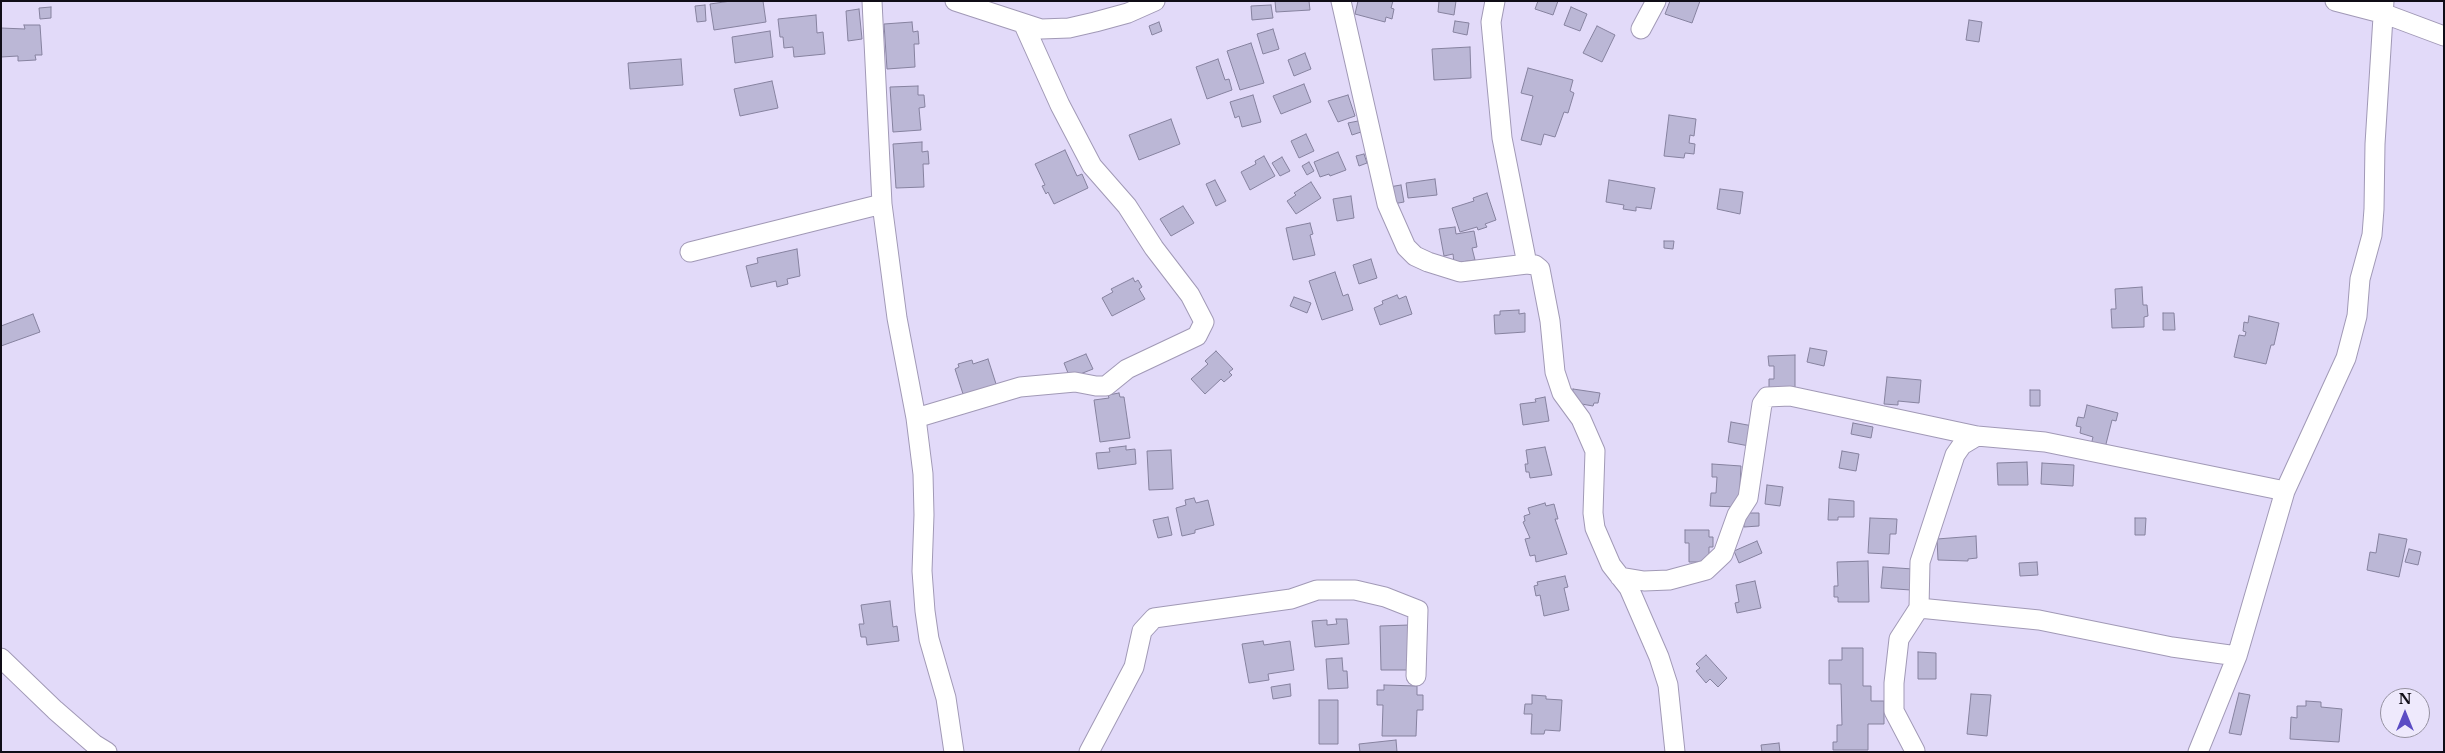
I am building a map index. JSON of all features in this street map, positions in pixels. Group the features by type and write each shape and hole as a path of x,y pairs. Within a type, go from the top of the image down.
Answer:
{"street":[{"path":"872,1 882,204 899,328 916,418 922,474 924,515 922,571 925,611 929,639 946,698 954,752"},
{"path":"955,1 1041,29 1069,28 1128,13 1155,1"},
{"path":"1341,1 1387,204 1406,247 1415,256 1460,272 1527,264 1540,268 1543,275 1550,321 1555,372 1560,386 1581,420 1595,452 1593,513 1595,528 1607,557 1629,588 1659,657 1668,685 1676,752"},
{"path":"1495,1 1491,22 1502,138 1527,264"},
{"path":"1641,29 1656,1"},
{"path":"2335,1 2384,8 2444,36"},
{"path":"2198,752 2236,656 2285,491 2346,358 2357,316 2360,279 2372,235 2375,144 2384,8"},
{"path":"916,418 1020,388 1075,382 1106,386 1127,369 1197,336 1204,322 1190,295 1154,248 1127,206 1092,166 1060,105 1024,25"},
{"path":"690,252 882,204"},
{"path":"1620,576 1644,581 1669,580 1706,570 1723,554 1737,516 1748,498 1762,404 1767,398 1790,396 1977,436 2045,442 2285,491"},
{"path":"1915,751 1894,711 1894,683 1899,639 1919,608 1920,562 1955,455 1962,445 1977,436"},
{"path":"1089,752 1134,667 1142,631 1154,618 1291,599 1317,590 1355,590 1385,597 1418,610 1416,676"},
{"path":"1919,608 2039,620 2172,647 2236,656"},
{"path":"1,658 55,710 94,744 107,752"}],"building":[{"path":"731,1 763,1 766,22 714,30 710,4"},
{"path":"1275,1 1309,1 1310,10 1276,12"},
{"path":"1358,1 1393,1 1391,8 1394,9 1392,19 1386,17 1385,22 1355,14"},
{"path":"1439,1 1456,1 1454,15 1438,12"},
{"path":"1538,1 1558,1 1553,15 1535,9"},
{"path":"1670,1 1700,1 1692,23 1665,14"},
{"path":"705,5 706,21 697,22 695,6"},
{"path":"1271,5 1273,18 1252,20 1251,6"},
{"path":"51,7 51,18 40,19 39,8"},
{"path":"1571,7 1587,14 1580,31 1564,25"},
{"path":"859,9 862,39 848,41 846,11"},
{"path":"816,15 817,33 823,32 825,54 794,57 793,47 784,48 783,37 780,37 778,19"},
{"path":"1969,20 1982,22 1979,42 1966,40"},
{"path":"1455,21 1469,23 1467,35 1453,32"},
{"path":"912,22 913,32 918,31 919,44 914,44 915,67 887,69 884,24"},
{"path":"1159,22 1162,31 1152,35 1149,26"},
{"path":"24,25 40,25 42,55 35,55 36,60 18,61 18,56 1,57 1,28 25,29"},
{"path":"1597,26 1615,35 1602,62 1583,53"},
{"path":"1273,29 1279,49 1263,54 1257,34"},
{"path":"770,31 773,57 735,63 732,37"},
{"path":"1251,43 1264,83 1240,90 1227,51"},
{"path":"1470,47 1471,78 1434,80 1432,49"},
{"path":"1305,53 1311,69 1294,76 1288,60"},
{"path":"681,59 683,85 630,89 628,63"},
{"path":"1218,59 1225,80 1229,79 1232,90 1207,99 1196,67"},
{"path":"1528,68 1573,80 1570,91 1574,93 1568,113 1564,112 1555,137 1544,134 1541,145 1521,140 1533,96 1521,93"},
{"path":"772,81 778,108 740,116 734,89"},
{"path":"1304,84 1311,102 1281,114 1273,96"},
{"path":"918,86 918,95 924,95 925,107 919,108 921,130 893,132 890,87"},
{"path":"1253,95 1261,122 1242,127 1239,116 1235,118 1230,102"},
{"path":"1348,95 1355,116 1338,122 1328,101"},
{"path":"1669,115 1696,119 1694,136 1690,135 1689,143 1695,144 1694,154 1685,153 1684,158 1664,156"},
{"path":"1171,119 1180,144 1139,160 1129,135"},
{"path":"1358,121 1361,132 1352,135 1348,123"},
{"path":"1306,134 1314,151 1299,158 1291,141"},
{"path":"922,142 922,152 928,151 929,164 923,164 924,187 896,188 893,144"},
{"path":"1065,150 1077,176 1082,174 1088,188 1054,204 1048,192 1046,194 1042,186 1045,185 1035,164"},
{"path":"1338,152 1346,170 1330,176 1329,174 1320,177 1314,162"},
{"path":"1364,154 1367,163 1359,166 1356,156"},
{"path":"1264,156 1275,176 1250,190 1241,172 1256,164 1255,161"},
{"path":"1282,157 1290,171 1280,176 1272,163"},
{"path":"1309,162 1314,171 1307,175 1302,166"},
{"path":"1435,179 1437,195 1408,198 1406,183"},
{"path":"1215,180 1226,201 1216,206 1206,184"},
{"path":"1609,180 1655,188 1651,209 1636,207 1636,211 1623,209 1624,205 1606,202"},
{"path":"1311,182 1321,198 1296,214 1287,201 1296,195 1294,193"},
{"path":"1401,185 1404,202 1393,204 1389,187"},
{"path":"1720,189 1743,192 1740,214 1717,209"},
{"path":"1487,193 1496,220 1485,224 1487,227 1478,230 1477,227 1460,232 1452,208 1474,201 1473,198"},
{"path":"1351,196 1354,218 1337,221 1333,199"},
{"path":"1183,206 1194,223 1171,236 1160,219"},
{"path":"1310,223 1313,234 1310,235 1315,255 1293,260 1286,228"},
{"path":"1455,227 1456,234 1474,231 1477,247 1472,248 1475,260 1454,263 1453,254 1444,256 1439,229"},
{"path":"1664,241 1674,241 1673,249 1664,248"},
{"path":"797,249 800,276 787,279 788,284 777,287 776,281 751,287 746,266 758,263 757,258"},
{"path":"1371,259 1377,278 1359,284 1353,265"},
{"path":"1335,272 1343,296 1348,294 1353,310 1322,320 1309,281"},
{"path":"1133,278 1135,282 1138,280 1142,287 1139,289 1145,299 1112,316 1102,298 1113,292 1111,289"},
{"path":"2142,287 2143,305 2147,305 2148,316 2144,317 2144,327 2112,328 2111,309 2116,309 2115,289"},
{"path":"1397,295 1399,299 1406,296 1412,314 1380,325 1374,308 1383,304 1382,301"},
{"path":"1294,297 1311,303 1307,313 1290,306"},
{"path":"1519,310 1519,314 1525,313 1525,332 1495,334 1494,315 1500,315 1500,311"},
{"path":"2163,313 2174,313 2175,330 2163,330"},
{"path":"33,314 40,332 1,346 1,326"},
{"path":"2249,316 2279,323 2274,345 2271,345 2266,364 2234,357 2239,335 2245,336 2246,332 2243,331 2244,322 2248,323"},
{"path":"1810,348 1827,351 1824,366 1807,362"},
{"path":"1216,351 1233,369 1229,372 1232,375 1224,382 1221,379 1205,394 1191,379 1208,364 1205,361"},
{"path":"1086,354 1093,369 1070,378 1064,363"},
{"path":"1795,355 1795,389 1769,389 1769,379 1774,379 1774,366 1769,366 1768,356"},
{"path":"988,359 997,387 964,397 955,369 959,367 958,364 972,360 973,364"},
{"path":"1887,377 1921,380 1919,403 1898,401 1898,405 1884,404"},
{"path":"1573,389 1600,393 1598,403 1594,403 1593,406 1576,403 1571,399"},
{"path":"2030,390 2040,390 2040,406 2030,406"},
{"path":"1119,393 1120,397 1124,397 1130,438 1100,442 1094,400 1109,398 1108,395"},
{"path":"1545,397 1549,421 1523,425 1520,404 1536,402 1535,399"},
{"path":"2087,405 2118,413 2116,421 2112,420 2105,448 2091,445 2093,437 2080,433 2081,427 2076,426 2078,417 2084,418"},
{"path":"1731,422 1753,426 1749,446 1728,442"},
{"path":"1853,423 1873,427 1871,438 1851,434"},
{"path":"1126,446 1126,450 1135,449 1136,464 1098,469 1096,453 1110,452 1109,448"},
{"path":"1545,447 1552,475 1530,478 1529,472 1526,472 1525,464 1528,464 1526,450"},
{"path":"1171,450 1173,489 1149,490 1147,451"},
{"path":"1842,451 1859,454 1856,471 1839,468"},
{"path":"2027,462 2028,485 1998,485 1997,463"},
{"path":"2042,463 2074,465 2073,486 2041,484"},
{"path":"1712,464 1741,466 1739,507 1710,506 1711,493 1716,493 1717,477 1712,477"},
{"path":"1767,485 1783,487 1780,506 1765,504"},
{"path":"1194,498 1196,503 1208,500 1214,525 1182,536 1176,508 1186,505 1185,500"},
{"path":"1829,499 1854,501 1854,517 1838,517 1838,520 1828,520"},
{"path":"1545,503 1546,506 1554,504 1558,519 1555,519 1567,554 1536,562 1535,555 1530,556 1525,539 1530,538 1523,522 1525,521 1524,516 1530,514 1528,508"},
{"path":"1743,513 1759,513 1759,526 1744,527"},
{"path":"1168,517 1172,535 1158,538 1153,520"},
{"path":"1870,518 1897,519 1896,534 1890,534 1889,554 1868,553"},
{"path":"2135,518 2146,518 2145,535 2135,535"},
{"path":"1685,530 1709,530 1709,537 1713,537 1713,547 1709,547 1709,562 1689,562 1689,543 1685,543"},
{"path":"2379,534 2407,539 2399,577 2367,570 2370,552 2376,553"},
{"path":"1976,536 1977,558 1968,559 1968,561 1938,560 1937,539"},
{"path":"1757,541 1762,553 1739,563 1734,551"},
{"path":"2409,549 2421,552 2418,565 2405,562"},
{"path":"1868,561 1869,602 1838,602 1838,597 1834,597 1834,586 1838,586 1837,562"},
{"path":"2037,562 2038,575 2020,576 2019,563"},
{"path":"1883,567 1913,569 1911,590 1881,588"},
{"path":"1565,576 1568,587 1564,588 1569,610 1544,616 1540,595 1536,596 1534,586 1538,585 1537,582"},
{"path":"1755,581 1761,608 1737,613 1735,603 1739,602 1736,585"},
{"path":"890,601 893,627 897,626 899,641 867,645 866,637 861,637 859,624 864,624 861,605"},
{"path":"1336,619 1347,619 1349,644 1315,647 1312,621 1327,620 1327,625 1337,624"},
{"path":"1409,625 1410,670 1381,670 1380,626"},
{"path":"1263,641 1264,645 1290,641 1294,670 1268,674 1269,680 1249,683 1242,644"},
{"path":"1842,648 1863,648 1863,686 1871,686 1871,701 1884,701 1884,724 1868,724 1868,750 1833,750 1833,742 1837,742 1837,725 1842,725 1841,684 1829,684 1829,660 1842,660"},
{"path":"1918,652 1936,653 1936,679 1918,679"},
{"path":"1706,655 1727,678 1718,687 1710,679 1706,683 1696,671 1700,668 1696,664"},
{"path":"1342,658 1343,671 1347,671 1348,688 1328,689 1326,659"},
{"path":"1290,684 1291,696 1273,699 1271,687"},
{"path":"1384,685 1417,686 1417,695 1423,695 1423,710 1417,710 1416,736 1382,736 1383,705 1377,705 1377,690 1384,690"},
{"path":"2239,693 2250,695 2241,735 2229,733"},
{"path":"1971,694 1991,695 1987,736 1967,734"},
{"path":"1532,695 1546,696 1546,699 1562,700 1560,731 1545,730 1544,734 1531,734 1532,714 1524,714 1525,704 1532,704"},
{"path":"1319,700 1338,700 1338,744 1319,744"},
{"path":"2306,701 2321,702 2321,707 2342,709 2339,742 2290,739 2291,717 2297,718 2297,706 2306,706"},
{"path":"1396,740 1397,752 1360,752 1359,744"},
{"path":"1779,743 1780,752 1762,752 1761,745"}]}
